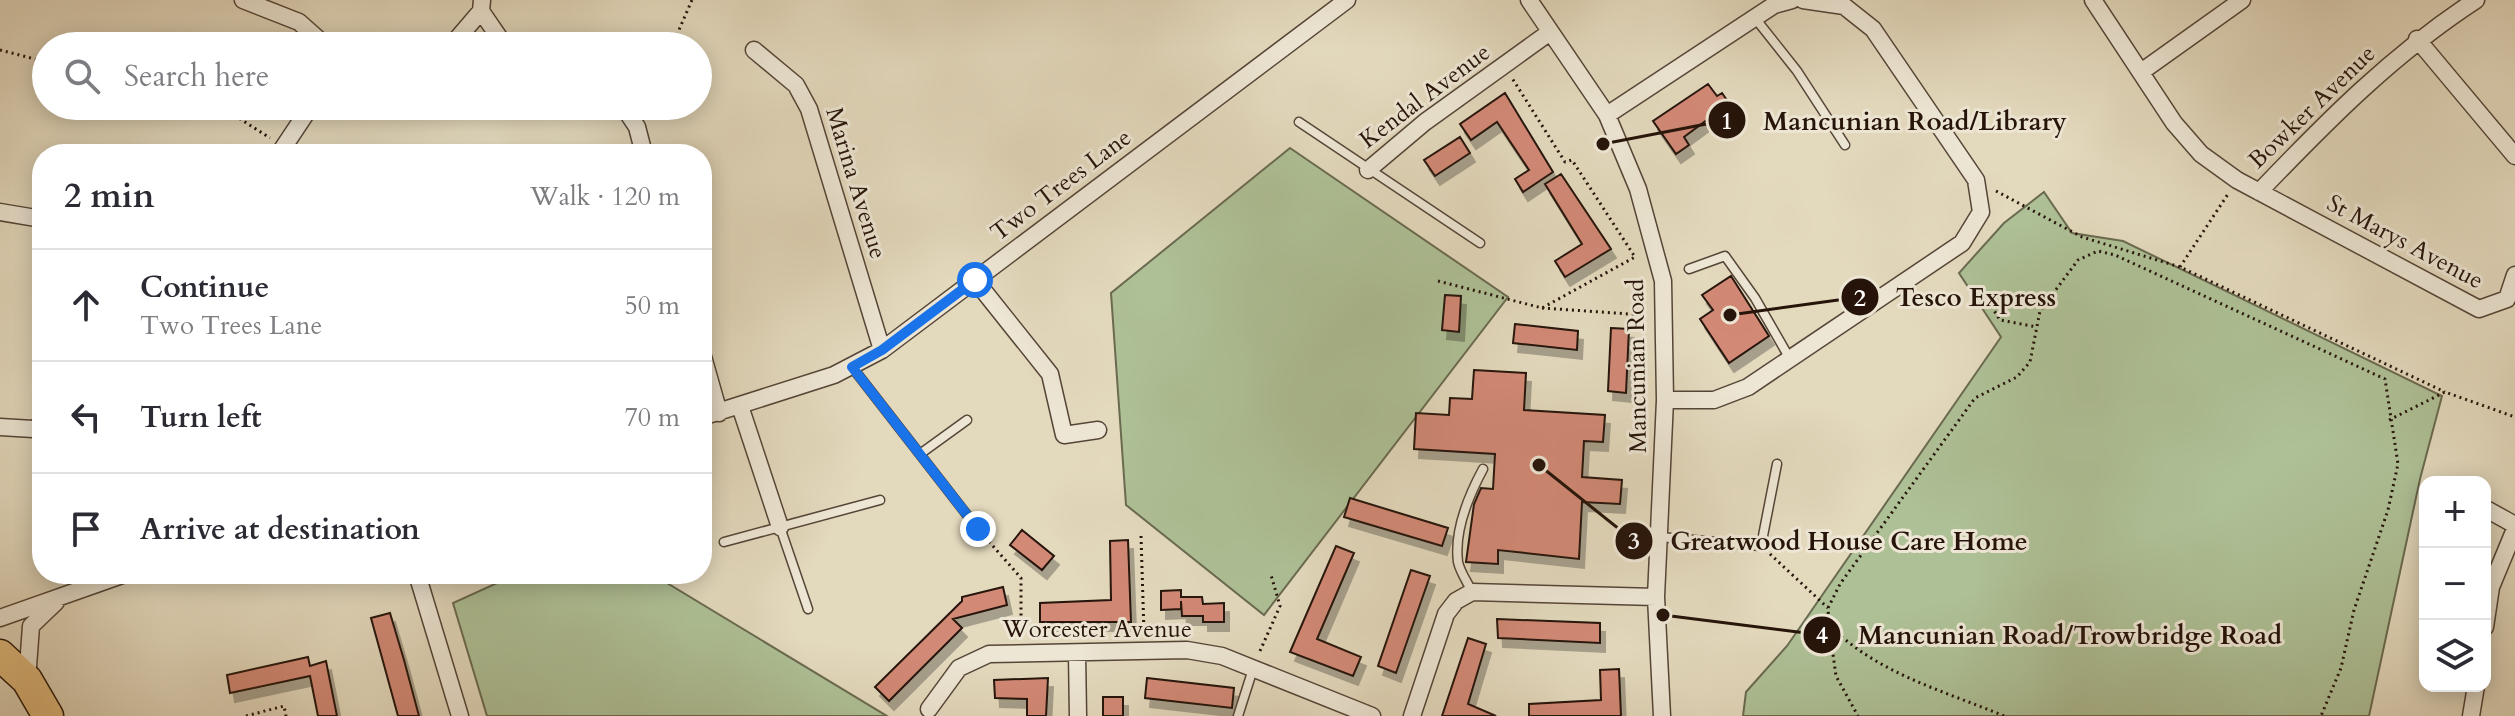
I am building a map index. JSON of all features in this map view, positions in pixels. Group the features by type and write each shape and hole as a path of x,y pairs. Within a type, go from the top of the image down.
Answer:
{"highway":[{"path":"0,655 27,680 45,715"}],"street":[{"path":"243,0 299,22 310,32"},
{"name":"Two Trees Lane","path":"712,415 852,367 882,350 1347,0"},
{"name":"Mancunian Road","path":"1529,0 1607,115 1638,189 1663,281 1665,400 1656,597 1662,716"},
{"path":"1607,115 1772,2 1792,0"},
{"path":"1665,400 1714,400 1748,387 1962,243 1981,212 1976,180 1873,29 1844,6 1803,0"},
{"path":"2093,0 2174,123 2201,154 2259,192"},
{"path":"2141,72 2242,0"},
{"name":"Bowker Avenue","path":"2259,192 2355,92 2417,39 2476,0"},
{"path":"462,32 481,6 497,32"},
{"name":"Kendal Avenue","path":"1368,170 1415,130 1550,32"},
{"path":"2417,39 2515,156"},
{"name":"Marina Avenue","path":"754,50 796,85 809,109 882,350"},
{"path":"285,144 301,120"},
{"path":"632,120 641,144"},
{"name":"St Marys Avenue","path":"2259,192 2479,309 2507,299 2515,275"},
{"path":"0,212 32,217"},
{"path":"975,280 1050,374 1064,435 1098,430"},
{"path":"712,388 719,413"},
{"path":"740,406 780,527"},
{"path":"0,427 32,429"},
{"path":"2486,620 2491,587 2515,527 2491,512"},
{"path":"0,618 91,584"},
{"path":"420,584 460,716"},
{"path":"27,680 31,626 44,610 74,589"},
{"path":"1412,716 1446,614 1456,601 1472,592 1656,597"},
{"name":"Worcester Avenue","path":"929,709 959,668 989,654 1187,650 1255,664 1372,716"},
{"path":"1077,653 1078,716"},
{"path":"2471,716 2475,692"}],"lane":[{"path":"1754,17 1797,71 1845,145"},
{"path":"1299,122 1480,243"},
{"path":"1689,269 1725,256 1755,298 1790,360"},
{"path":"852,367 978,529"},
{"path":"920,454 967,420"},
{"path":"1660,537 1761,546 1777,464"},
{"path":"1472,592 1458,563 1460,537 1465,509 1483,469"},
{"path":"724,542 880,500"},
{"path":"780,527 808,609"},
{"path":"1238,716 1255,664"}],"path":[{"path":"678,32 692,0"},
{"path":"0,50 32,58"},
{"path":"1509,74 1565,162 1572,160 1635,257 1542,308"},
{"path":"240,120 273,144"},
{"path":"1976,180 2082,237 2180,267 2445,392 2515,417"},
{"path":"2180,267 2237,180"},
{"path":"1858,716 1836,676 1829,625 1828,608 1840,584 1975,398 2017,377 2030,362 2040,311 2078,260 2098,251 2115,255 2385,379 2398,464 2388,510 2354,610 2341,668 2321,716"},
{"path":"1438,281 1542,308 1644,315"},
{"path":"1982,291 2000,320 2037,327"},
{"path":"2389,420 2445,392"},
{"path":"978,529 1021,578 1021,644"},
{"path":"1141,536 1144,641"},
{"path":"1761,546 1828,608"},
{"path":"1255,664 1280,606 1271,575"},
{"path":"1829,625 1846,642 1890,672 2004,716"},
{"path":"246,716 284,706 286,716"}],"green space":[{"path":"1290,148 1508,297 1264,615 1126,505 1111,293"},
{"path":"2044,192 2072,233 2123,241 2442,396 2419,476 2369,716 1743,716 1746,692 1787,646 2001,337 1959,273 2004,223"},
{"path":"495,584 669,584 887,716 487,716 453,603"}],"building":[{"path":"1708,84 1717,96 1722,93 1736,113 1717,126 1711,117 1684,137 1689,145 1676,154 1653,121"},
{"path":"1505,93 1553,172 1523,192 1515,179 1529,170 1497,122 1471,140 1460,124"},
{"path":"1460,137 1470,153 1435,176 1424,160"},
{"path":"1561,174 1611,249 1565,277 1555,261 1582,244 1545,184"},
{"path":"1731,276 1769,336 1729,363 1700,319 1713,310 1702,295"},
{"path":"1445,295 1461,296 1459,332 1442,330"},
{"path":"1515,324 1578,331 1577,350 1513,343"},
{"path":"1611,328 1629,329 1626,393 1608,391"},
{"path":"1474,370 1526,373 1524,410 1605,415 1603,442 1584,441 1582,477 1622,480 1620,504 1582,502 1579,559 1498,550 1498,564 1466,562 1474,504 1481,488 1493,489 1495,454 1414,449 1416,413 1449,415 1450,398 1472,399"},
{"path":"1350,498 1448,528 1442,546 1344,517"},
{"path":"1022,530 1054,556 1042,570 1010,545"},
{"path":"1128,540 1131,622 1040,622 1040,603 1111,600 1110,541"},
{"path":"1336,546 1354,553 1317,639 1361,657 1353,676 1290,652"},
{"path":"1411,570 1430,576 1396,673 1378,666"},
{"path":"1003,587 1007,605 953,619 962,628 889,701 875,687 962,601 962,597"},
{"path":"1181,590 1181,597 1202,597 1203,604 1224,603 1224,622 1203,622 1203,616 1182,616 1181,601 1181,609 1161,610 1161,591"},
{"path":"390,613 419,716 398,716 371,618"},
{"path":"1497,619 1600,623 1600,643 1498,638"},
{"path":"1468,638 1486,644 1468,704 1496,716 1442,716"},
{"path":"308,657 310,666 326,661 337,716 318,716 310,676 230,693 227,675"},
{"path":"1619,669 1621,716 1529,716 1529,704 1601,700 1600,670"},
{"path":"1048,678 1046,716 1027,716 1027,699 995,698 994,680"},
{"path":"1147,678 1234,688 1232,708 1145,698"},
{"path":"1103,697 1123,697 1123,716 1103,716"}],"place":[{"name":"Mancunian Road/Library","path":"1603,144"},
{"name":"Tesco Express","path":"1730,315"},
{"name":"Greatwood House Care Home","path":"1539,465"},
{"name":"Mancunian Road/Trowbridge Road","path":"1663,615"}],"route":[{"path":"975,280 882,350 852,367 978,529"}]}
